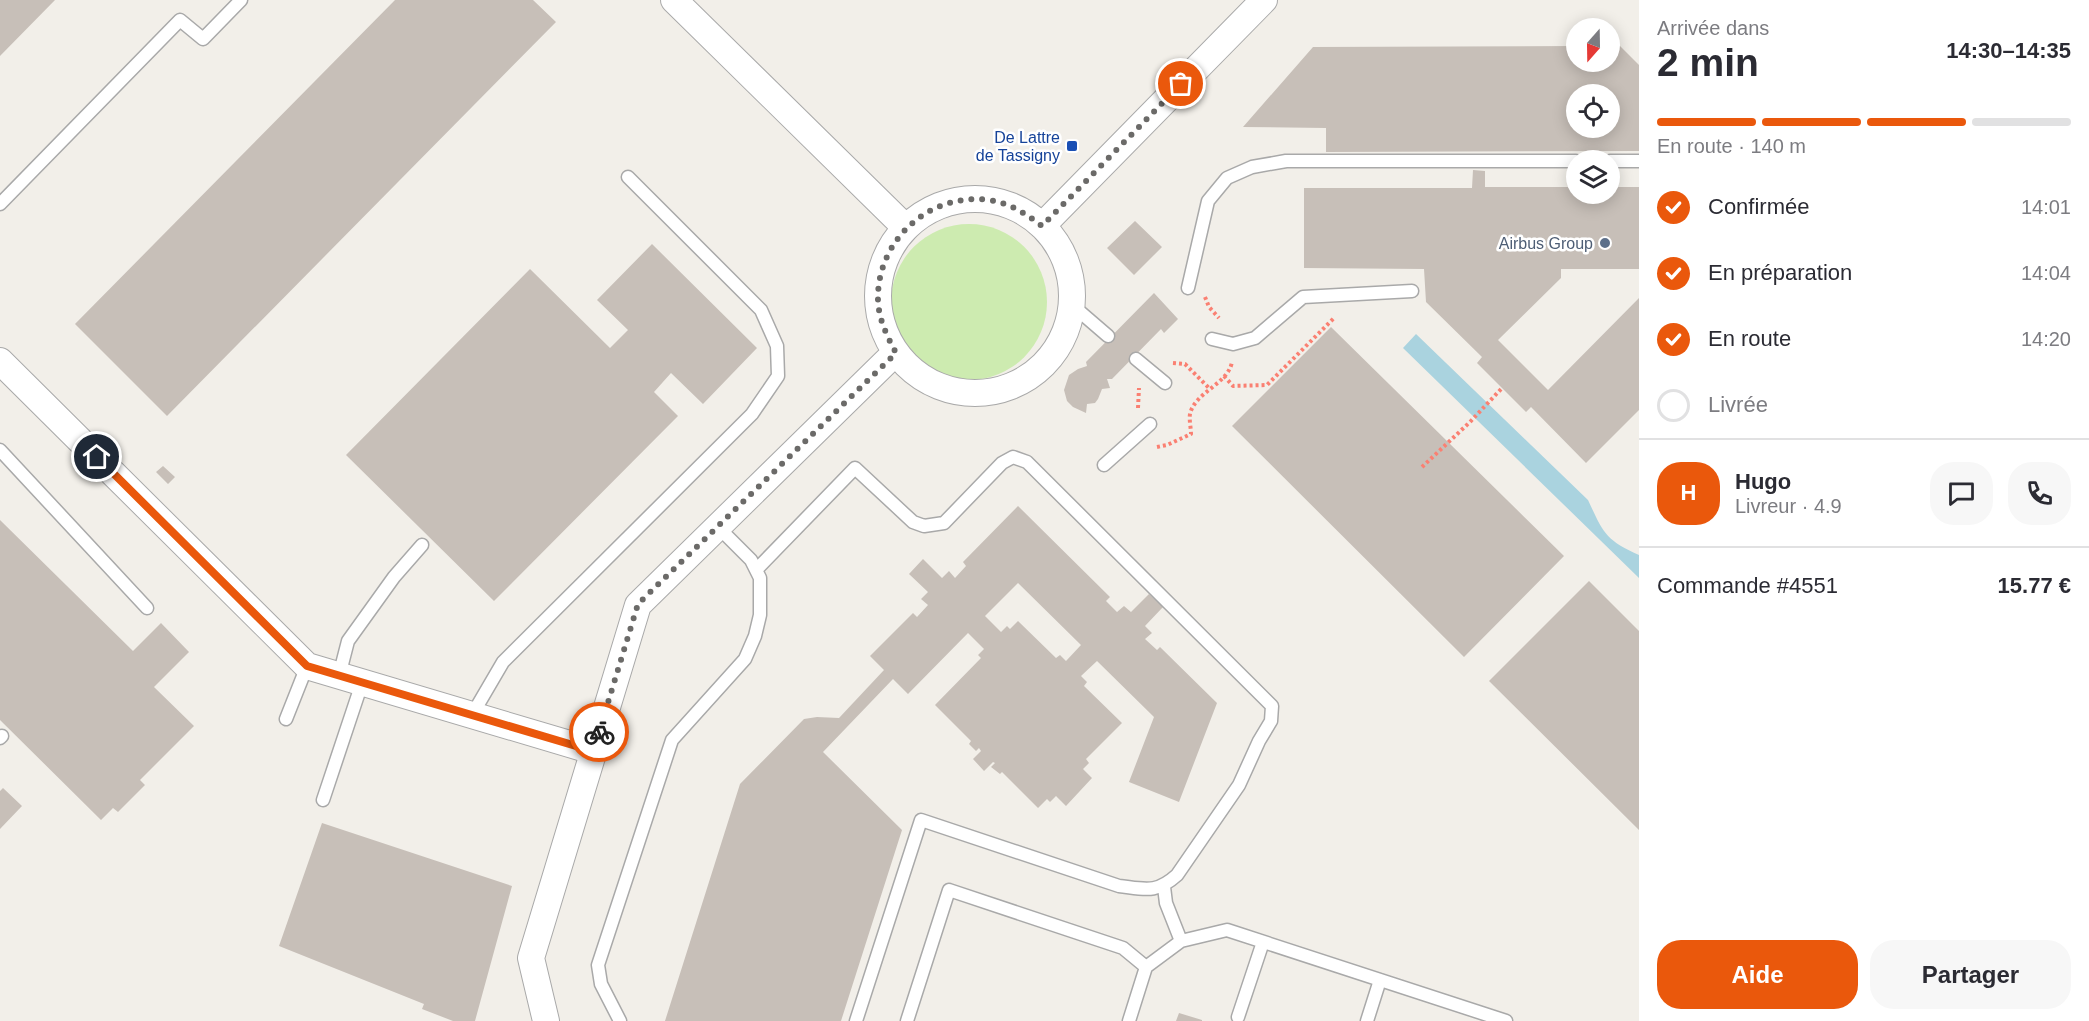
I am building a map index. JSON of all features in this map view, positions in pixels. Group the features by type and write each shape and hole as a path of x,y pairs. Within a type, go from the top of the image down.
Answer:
{"street":[{"path":"674,0 906,228"},
{"path":"1042,226 1264,0"},
{"path":"958,200 989,200 1018,208 1042,226 1060,249 1071,276 1072,305 1064,336 1047,363 1021,382 995,392 967,393 940,387 915,373 896,353 883,329 878,302 880,275 889,249 906,228 930,210 958,200"},
{"path":"546,1021 531,958 638,604 896,353"},
{"path":"0,361 307,666 593,751"}],"lane":[{"path":"0,204 180,20 203,39 241,0"},
{"path":"1188,288 1208,201 1227,178 1252,166 1286,161 1566,161"},
{"path":"1620,161 1639,161"},
{"path":"472,715 503,662 752,414 778,375 777,346 761,310 628,177"},
{"path":"1212,339 1233,344 1256,338 1303,297 1412,291"},
{"path":"1072,305 1108,336"},
{"path":"1136,359 1165,383"},
{"path":"1104,465 1145,428"},
{"path":"0,450 147,608"},
{"path":"756,570 855,468 913,522 924,526 944,523 1002,463 1013,457 1027,462 1272,706 1271,721 1239,785 1178,875 1164,887 1148,889 1119,886 921,820 856,1021"},
{"path":"621,1021 601,984 598,965 672,740 745,659 755,636 760,615 760,578 751,560 718,527"},
{"path":"323,800 351,679 348,641 394,577 422,545"},
{"path":"286,719 307,666"},
{"path":"1164,887 1166,903 1181,941"},
{"path":"907,1021 949,890 1123,948 1146,967"},
{"path":"1129,1021 1146,967 1181,941 1227,930 1506,1021"},
{"path":"1238,1017 1263,942"},
{"path":"1367,1021 1380,980"}],"path":[{"path":"1136,359 1140,400 1135,418 1136,429 1145,428 1157,447 1191,434 1190,415 1196,402 1232,366 1232,331 1209,307 1204,296"},
{"path":"1224,376 1233,386 1267,385 1334,318"},
{"path":"1422,467 1502,388"}],"green space":[{"path":"969,224 999,229 1025,246 1042,272 1047,302 1042,332 1025,358 999,375 969,380 939,375 913,358 896,332 891,302 896,272 913,246 939,229"}],"water":[{"path":"1416,334 1588,500 1606,534 1619,545 1639,555 1639,578 1403,348"}],"building":[{"path":"0,0 55,0 0,56"},
{"path":"395,0 533,0 556,22 167,416 75,324"},
{"path":"1566,46 1566,72 1620,72 1620,46 1639,65 1639,151 1326,152 1326,128 1243,127 1313,47"},
{"path":"1473,170 1485,171 1485,187 1566,187 1566,204 1620,204 1620,187 1639,187 1639,269 1561,269 1561,278 1498,340 1548,390 1639,298 1639,410 1586,463 1531,407 1526,412 1477,363 1482,357 1426,302 1424,269 1304,268 1304,188 1472,188"},
{"path":"1135,221 1162,247 1134,275 1107,248"},
{"path":"652,244 757,348 703,404 671,373 654,392 678,416 494,601 346,455 530,269 610,348 628,330 597,300"},
{"path":"1154,293 1178,319 1164,333 1161,329 1112,379 1107,379 1110,388 1102,389 1095,403 1087,404 1086,413 1073,407 1067,401 1064,390 1069,375 1087,366 1086,362"},
{"path":"1331,327 1564,556 1464,657 1232,426"},
{"path":"163,466 175,477 168,484 156,472"},
{"path":"1018,506 1110,597 1106,601 1117,612 1124,606 1131,612 1149,594 1163,607 1145,626 1152,633 1145,639 1157,650 1160,647 1217,703 1179,802 1129,782 1154,717 1097,661 1081,676 1087,682 1084,686 1122,723 1086,759 1089,763 1083,769 1092,778 1066,806 1056,796 1050,802 1047,799 1038,808 1002,772 1000,774 991,767 995,763 993,762 984,771 973,759 981,751 979,748 976,751 969,744 971,741 935,705 981,658 978,655 984,649 968,633 908,694 893,679 823,752 902,830 841,1021 665,1021 740,784 804,719 839,718 884,670 870,656 913,613 917,617 928,605 921,599 928,592 909,574 923,559 942,578 949,571 955,578 966,566 963,562","holes":["1018,583 1081,645 1066,661 1060,655 1056,658 1018,621 1010,629 1007,626 1001,632 985,616"]},
{"path":"0,520 133,651 161,623 189,652 154,687 194,726 140,780 145,785 118,812 113,808 101,820 0,720"},
{"path":"1589,581 1639,631 1639,830 1489,681"},
{"path":"3,788 22,806 0,829 0,791"},
{"path":"322,823 512,886 475,1021 453,1021 422,1009 424,1004 279,946"},
{"path":"1179,1013 1202,1020 1202,1021 1176,1021"}],"way so far":[{"path":"599,732 638,604 896,353 883,329 878,302 880,275 889,249 906,228 930,210 958,200 989,200 1018,208 1042,226 1181,84"}],"place":[{"name":"De Lattre de Tassigny","path":"1072,146"},
{"name":"Airbus Group","path":"1605,243"}],"route":[{"path":"97,457 307,666 593,751 599,732"}]}
